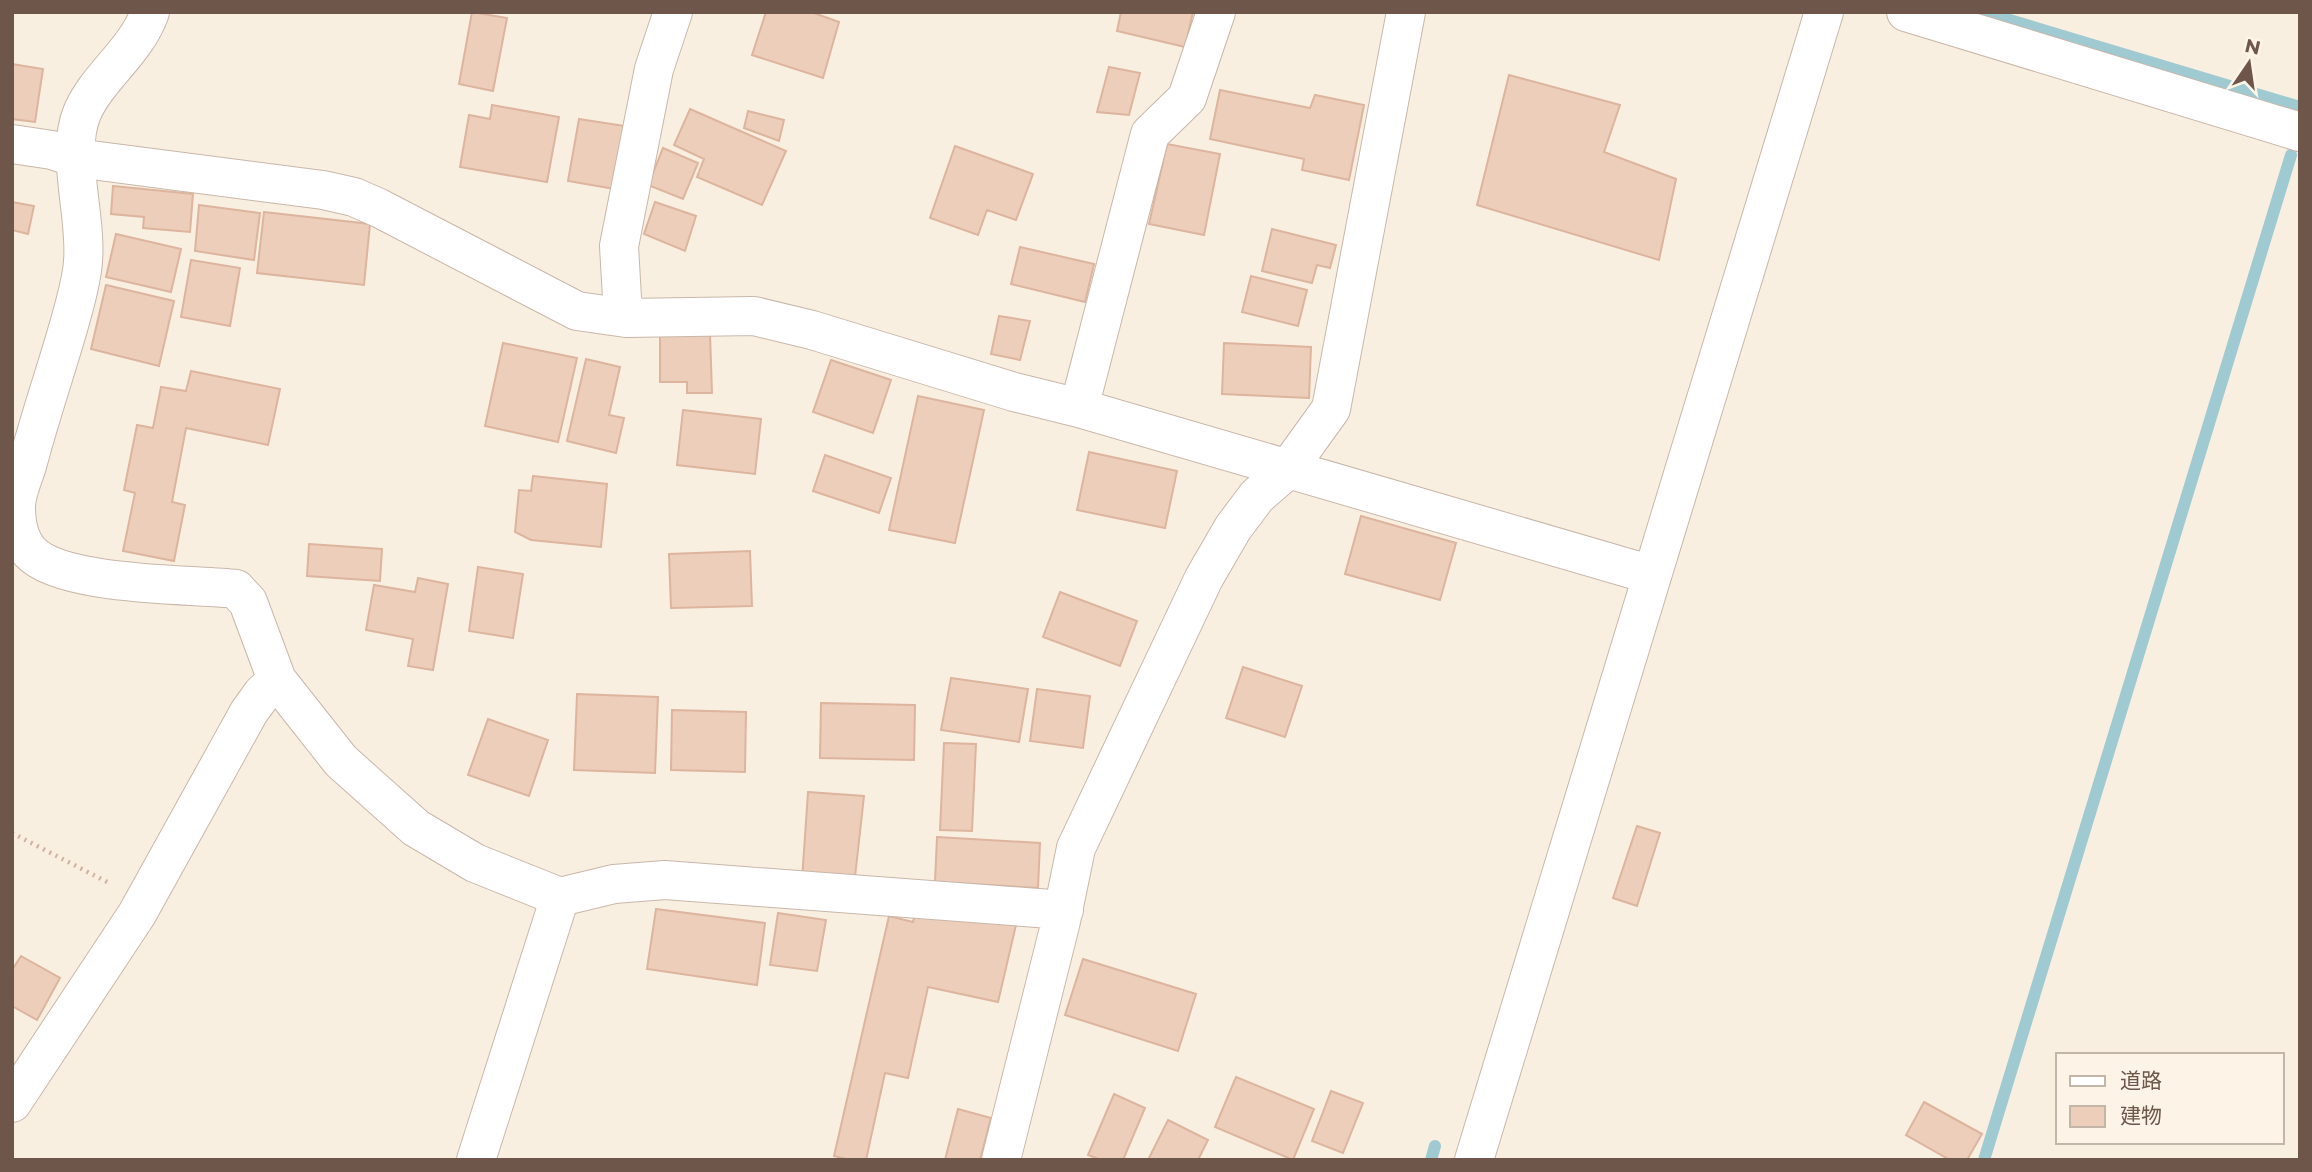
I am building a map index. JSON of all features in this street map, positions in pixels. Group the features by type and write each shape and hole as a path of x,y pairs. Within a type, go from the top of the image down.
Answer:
{"street":[{"path":"150,12 123,58 82,113 75,139 83,262 71,317 16,504 23,543 31,554 69,572 93,577 236,589 248,603 277,680 341,761 416,828 475,863 560,897 614,884 664,880 1064,909"},
{"path":"626,318 619,246 654,69 673,12"},
{"path":"1079,408 1150,134 1187,98 1216,12"},
{"path":"1002,1160 1064,909 1076,848 1204,578 1256,496 1287,470 1331,409 1406,12"},
{"path":"1474,1160 1824,12"},
{"path":"1906,12 2300,132"},
{"path":"12,144 52,150 76,158 289,185 354,197 578,312 626,318 754,316 812,330 1014,392 1079,408 1652,575"},
{"path":"12,1104 144,901 249,712 277,680"},
{"path":"475,1160 560,897"}],"path":[{"path":"12,834 144,901"}],"building":[{"path":"472,12 507,18 493,91 459,84"},
{"path":"766,12 811,12 839,22 823,78 752,55"},
{"path":"1121,12 1193,12 1185,47 1117,31"},
{"path":"12,64 43,69 35,122 12,119"},
{"path":"1109,67 1140,73 1129,115 1097,112"},
{"path":"1509,75 1620,105 1604,152 1676,179 1659,260 1477,205"},
{"path":"1220,90 1310,108 1315,95 1364,105 1349,180 1302,170 1304,159 1210,139"},
{"path":"492,105 559,117 547,182 460,167 469,115 490,119"},
{"path":"690,109 786,151 762,205 697,177 704,159 674,145"},
{"path":"748,111 784,120 779,141 744,128"},
{"path":"579,119 625,126 615,189 568,181"},
{"path":"1167,144 1220,154 1204,235 1149,224"},
{"path":"955,146 1033,174 1016,220 987,210 978,235 930,218"},
{"path":"663,148 698,163 683,199 648,185"},
{"path":"113,186 193,194 190,232 143,228 144,217 111,214"},
{"path":"12,202 34,206 28,234 12,230"},
{"path":"655,202 696,216 685,251 644,234"},
{"path":"199,205 260,213 254,260 195,251"},
{"path":"264,212 370,224 364,285 257,273"},
{"path":"1272,229 1336,245 1330,268 1317,265 1312,283 1262,271"},
{"path":"116,234 181,249 171,292 106,277"},
{"path":"1020,247 1094,264 1085,302 1011,284"},
{"path":"191,260 240,268 230,326 181,317"},
{"path":"1251,276 1307,290 1298,326 1242,312"},
{"path":"106,285 174,301 159,366 91,349"},
{"path":"999,316 1030,321 1020,360 991,354"},
{"path":"710,334 712,393 687,393 687,382 660,382 660,335"},
{"path":"503,343 577,358 558,442 485,426"},
{"path":"1224,343 1311,347 1309,398 1222,394"},
{"path":"586,359 620,367 609,415 624,418 616,453 567,441"},
{"path":"831,360 891,380 873,433 813,412"},
{"path":"191,371 280,389 268,445 186,428 172,502 185,505 174,561 123,551 135,493 124,490 137,425 153,428 161,387 186,391"},
{"path":"918,396 984,410 955,543 889,530"},
{"path":"683,410 761,419 755,474 677,465"},
{"path":"1089,452 1177,471 1165,528 1077,510"},
{"path":"825,455 891,478 879,513 813,491"},
{"path":"533,476 607,484 601,547 531,540 515,532 519,490 531,491"},
{"path":"1361,516 1456,543 1440,600 1345,574"},
{"path":"309,544 382,549 380,581 307,576"},
{"path":"750,551 752,606 671,608 669,554"},
{"path":"478,567 523,574 513,638 469,631"},
{"path":"418,578 448,584 433,670 408,666 413,639 366,630 374,585 415,592"},
{"path":"1060,592 1137,621 1120,666 1043,637"},
{"path":"1243,667 1302,686 1285,737 1226,718"},
{"path":"951,678 1028,689 1019,742 941,730"},
{"path":"1037,689 1090,696 1083,748 1030,741"},
{"path":"577,694 658,697 655,773 574,770"},
{"path":"821,703 915,705 914,760 820,758"},
{"path":"672,710 746,712 745,772 671,770"},
{"path":"488,719 548,740 529,796 468,775"},
{"path":"944,743 976,744 972,831 940,830"},
{"path":"808,792 864,796 854,886 802,880"},
{"path":"1637,826 1660,833 1637,906 1613,898"},
{"path":"937,837 1040,843 1038,888 935,882"},
{"path":"918,902 1016,925 998,1002 928,987 908,1078 885,1073 866,1160 834,1156 889,916 913,922"},
{"path":"656,909 765,923 757,985 647,969"},
{"path":"778,913 826,920 817,971 770,965"},
{"path":"21,956 60,978 37,1020 12,1006 12,970"},
{"path":"1083,959 1196,994 1178,1051 1065,1015"},
{"path":"1236,1077 1314,1109 1293,1160 1215,1127"},
{"path":"1331,1091 1363,1103 1343,1153 1312,1141"},
{"path":"1114,1094 1145,1108 1123,1160 1101,1160 1088,1155"},
{"path":"1924,1102 1982,1134 1967,1160 1950,1160 1906,1135"},
{"path":"958,1109 991,1118 980,1160 945,1160"},
{"path":"1168,1120 1208,1140 1198,1160 1148,1160"}],"waterway":[{"path":"1983,12 2300,107"},
{"path":"1984,1160 2291,155"},
{"path":"1431,1160 1435,1146"}]}
